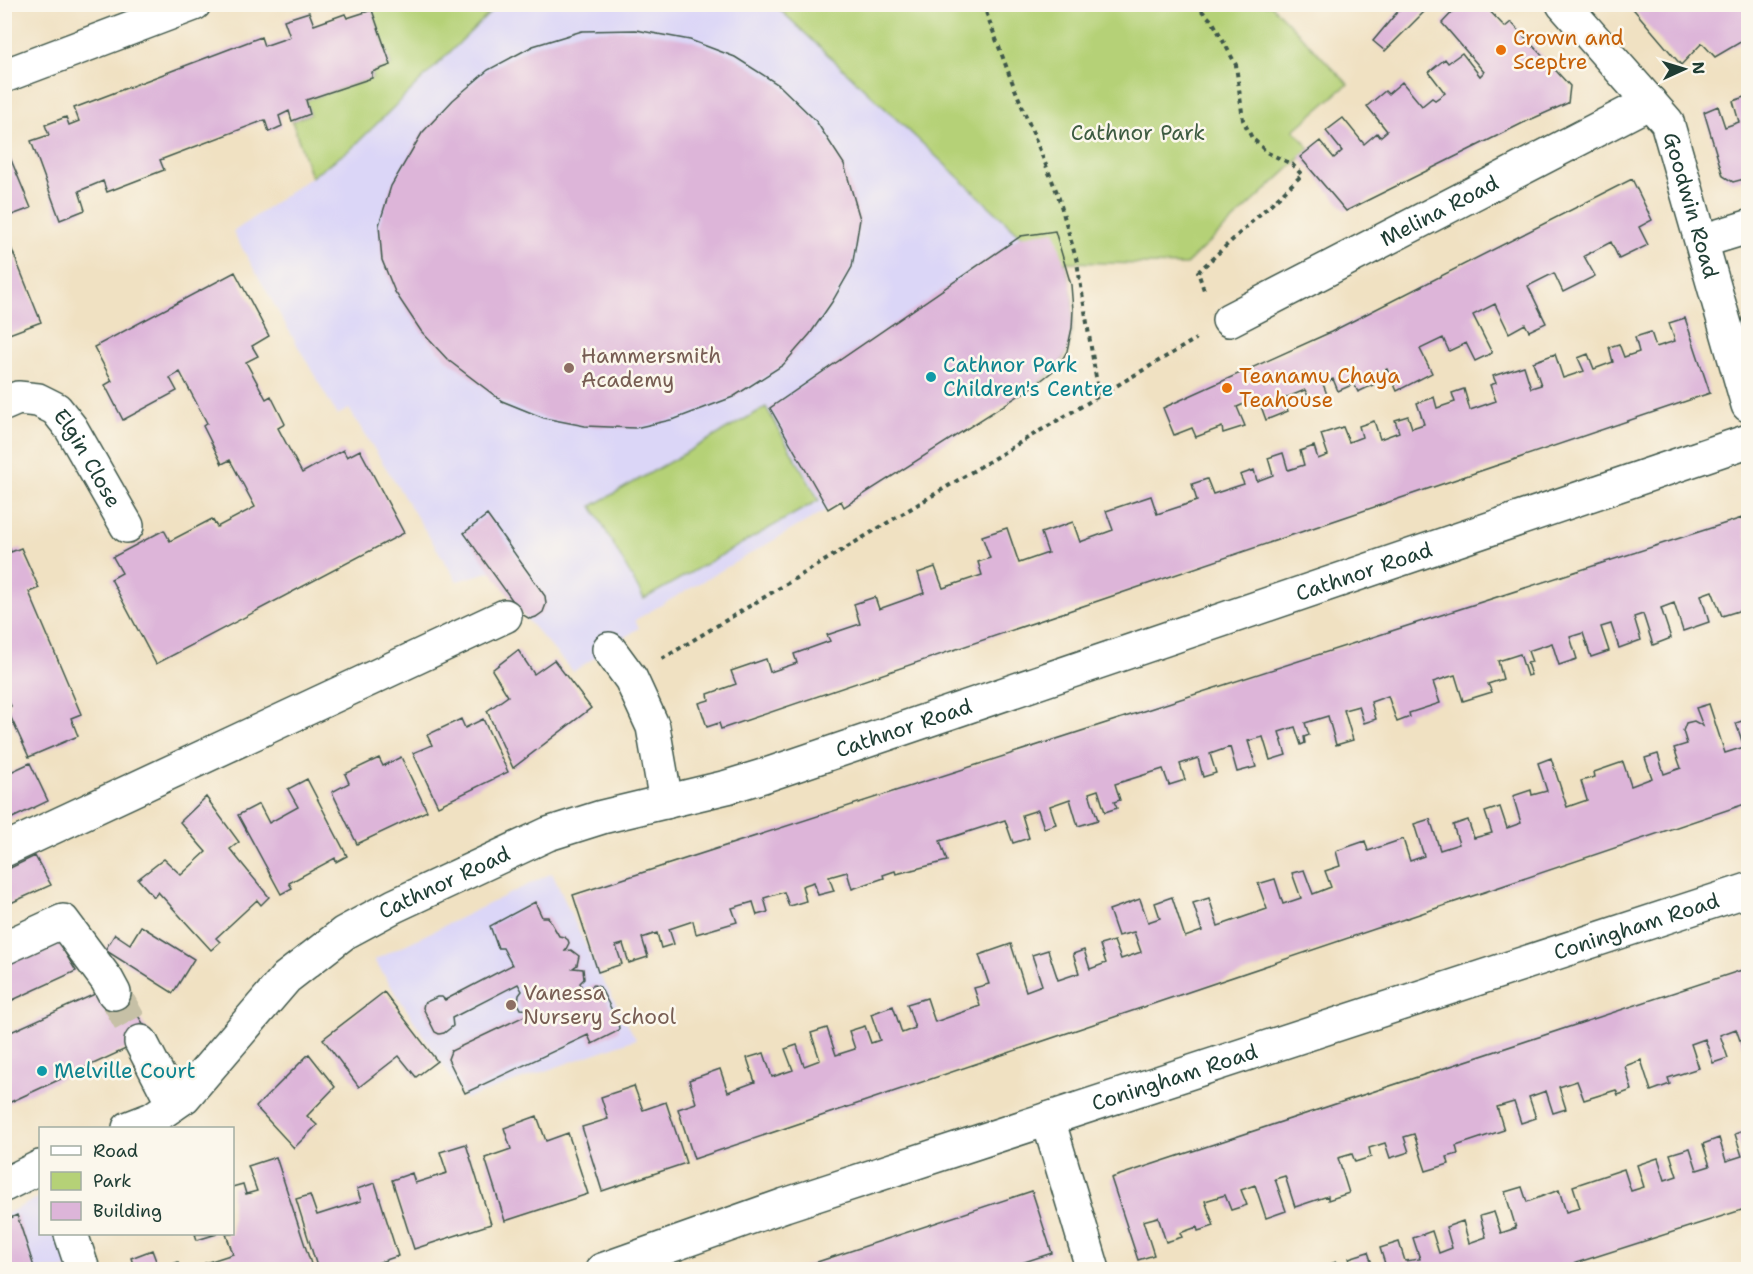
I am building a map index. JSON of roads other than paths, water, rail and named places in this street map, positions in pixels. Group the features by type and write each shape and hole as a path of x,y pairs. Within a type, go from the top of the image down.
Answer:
{"street":[{"path":"4,76 194,4"},
{"name":"Goodwin Road","path":"1563,4 1667,122 1749,405"},
{"name":"Melina Road","path":"1223,323 1650,102"},
{"path":"1702,241 1749,227"},
{"name":"Elgin Close","path":"4,404 18,398 38,400 56,409 70,428 127,526"},
{"name":"Cathnor Road","path":"132,1127 152,1119 184,1097 286,978 344,933 415,896 548,834 602,817 727,787 766,775 1749,441"},
{"path":"4,850 505,616"},
{"path":"609,649 631,679 653,727 666,802"},
{"name":"Coningham Road","path":"602,1269 785,1205 1749,890"},
{"path":"4,948 63,921 107,980 114,993"},
{"path":"141,1042 173,1104"},
{"path":"1048,1119 1093,1269"},
{"path":"4,1185 39,1168"},
{"path":"71,1235 83,1269"}],"tunnel":[{"path":"114,993 141,1042"}],"place":[{"name":"Crown and Sceptre","path":"1501,50"},
{"name":"Hammersmith Academy","path":"569,368"},
{"name":"Cathnor Park Children's Centre","path":"931,377"},
{"name":"Teanamu Chaya Teahouse","path":"1227,388"},
{"name":"Vanessa Nursery School","path":"511,1005"},
{"name":"Melville Court","path":"42,1071"}],"park label":[{"name":"Cathnor Park","path":"1138,133"}]}
